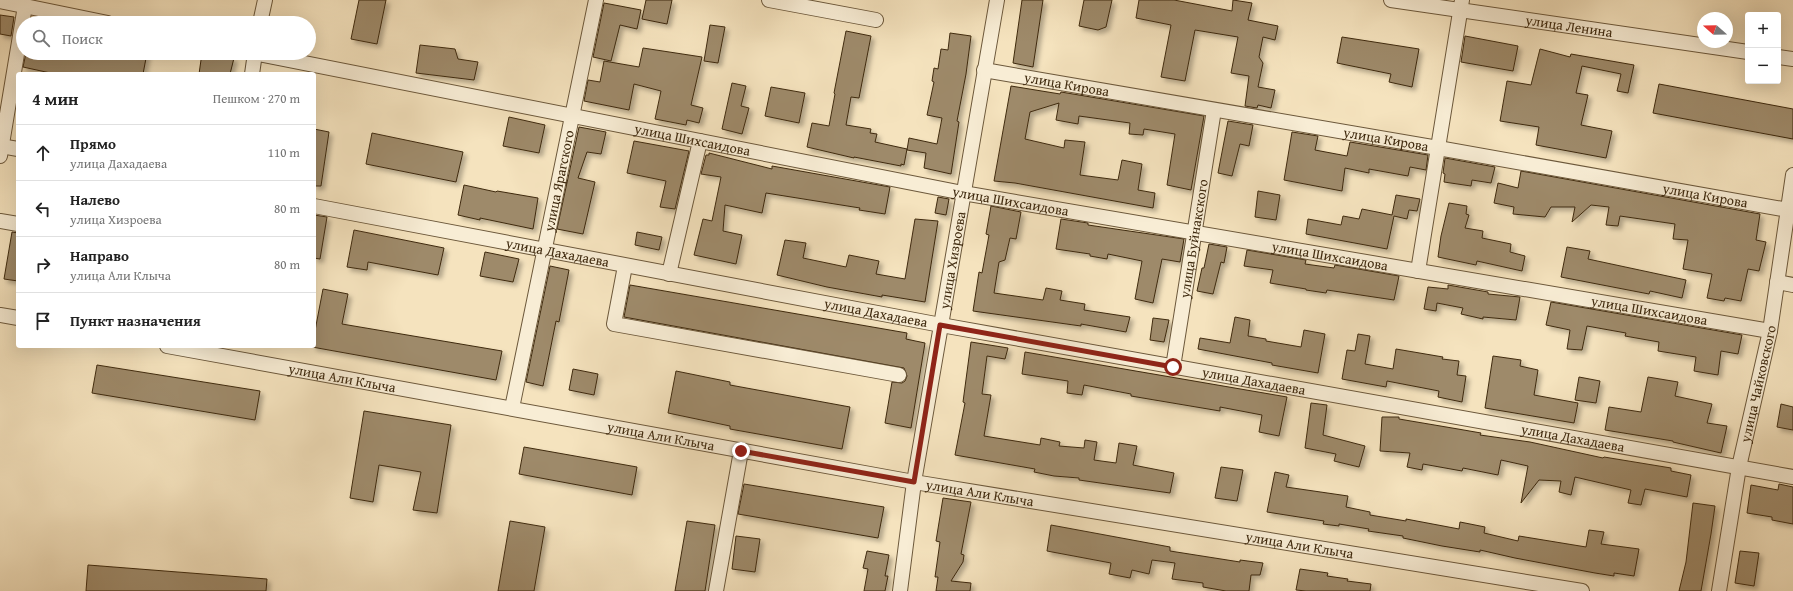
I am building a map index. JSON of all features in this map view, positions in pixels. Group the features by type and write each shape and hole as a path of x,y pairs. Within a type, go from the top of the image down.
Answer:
{"street":[{"path":"261,16 264,0"},
{"name":"улица Ярагского","path":"512,408 596,0"},
{"path":"769,0 876,20"},
{"name":"улица Хизроева","path":"900,591 914,482 997,0"},
{"name":"улица Ленина","path":"1391,0 1461,5 1745,52"},
{"path":"0,1 74,16"},
{"path":"1418,271 1461,5"},
{"path":"23,16 25,6"},
{"path":"16,57 0,149 16,149"},
{"path":"1781,57 1793,59"},
{"path":"252,72 254,60"},
{"name":"улица Шихсаидова","path":"290,60 963,193 1770,331"},
{"name":"улица Кирова","path":"984,70 1788,210"},
{"name":"улица Буйнакского","path":"1173,367 1214,110"},
{"path":"669,274 700,141"},
{"name":"улица Чайковского","path":"1719,591 1739,468 1770,331 1793,175"},
{"name":"улица Дахадаева","path":"316,206 940,325 1793,477"},
{"path":"0,221 16,224"},
{"path":"625,266 614,324 898,375"},
{"path":"1777,282 1793,285"},
{"path":"0,315 16,318"},
{"name":"улица Али Клыча","path":"192,348 205,349 741,451 914,482 1582,591"},
{"path":"716,591 741,451"}],"building":[{"path":"359,0 386,0 377,44 351,39"},
{"path":"646,0 672,0 667,24 642,19"},
{"path":"1022,0 1043,0 1033,67 1013,63"},
{"path":"1084,0 1112,0 1106,27 1098,30 1079,26"},
{"path":"1139,0 1174,0 1232,11 1233,0 1252,3 1248,20 1278,26 1275,40 1263,37 1259,57 1263,63 1258,87 1275,90 1271,108 1258,105 1257,108 1245,106 1249,76 1231,73 1238,37 1195,30 1185,81 1161,77 1171,25 1136,18"},
{"path":"604,3 641,10 637,29 620,25 611,61 593,57"},
{"path":"0,15 14,17 11,36 0,34"},
{"path":"710,25 725,27 718,63 704,61"},
{"path":"846,31 871,36 859,98 851,97 846,125 871,129 870,133 877,134 875,142 907,149 904,165 901,164 901,166 854,158 807,147 812,123 829,126"},
{"path":"950,33 971,36 966,74 957,121 959,122 951,174 924,168 926,153 907,150 909,138 937,144 942,118 927,115 934,82 932,81 934,68 938,69 941,49 948,50"},
{"path":"1465,36 1518,46 1513,71 1461,62"},
{"path":"1342,37 1419,49 1412,87 1389,82 1391,74 1337,63"},
{"path":"420,45 455,49 458,59 478,62 474,80 416,73"},
{"path":"643,48 702,57 691,105 703,108 699,123 687,120 686,125 655,119 661,91 634,84 629,110 584,101 588,80 600,82 604,61 639,67"},
{"path":"1540,49 1570,57 1571,54 1634,65 1628,93 1617,91 1621,74 1582,66 1576,93 1588,95 1581,125 1612,131 1606,158 1536,145 1539,127 1500,121 1507,81 1531,85"},
{"path":"24,60 146,60 143,72 46,72 23,67"},
{"path":"201,60 234,60 230,72 199,72"},
{"path":"732,83 746,86 741,106 749,108 742,134 722,129"},
{"path":"1659,84 1793,109 1793,139 1653,113"},
{"path":"1011,86 1060,94 1061,92 1204,116 1191,190 1167,185 1175,134 1144,129 1143,135 1129,134 1130,123 1079,116 1078,124 1056,120 1059,103 1030,112 1025,139 1064,148 1065,140 1085,142 1080,175 1118,180 1122,160 1142,164 1138,190 1155,193 1153,208 1015,183 994,181"},
{"path":"771,87 805,93 799,123 765,116"},
{"path":"509,117 545,125 539,153 503,146"},
{"path":"1228,121 1253,125 1249,146 1240,144 1232,176 1218,173"},
{"path":"579,127 606,132 601,154 587,152 578,178 595,182 583,234 557,229"},
{"path":"316,129 329,132 321,186 316,186"},
{"path":"1292,132 1318,136 1315,150 1347,156 1350,142 1428,155 1426,170 1410,167 1408,176 1369,169 1369,173 1345,168 1342,191 1284,180"},
{"path":"372,133 463,152 456,182 366,164"},
{"path":"634,141 689,151 675,209 660,207 666,181 627,173"},
{"path":"709,153 772,169 772,166 890,187 885,214 859,210 860,208 766,193 762,213 725,205 723,231 742,235 736,264 694,255 703,219 712,221 721,177 701,174 706,155 709,155"},
{"path":"1445,158 1495,167 1491,183 1472,180 1471,186 1444,182 1445,174 1443,173"},
{"path":"1521,171 1760,214 1756,240 1766,242 1759,271 1748,269 1741,301 1725,298 1724,301 1707,298 1712,274 1683,269 1688,240 1673,239 1675,224 1620,216 1618,226 1606,225 1609,207 1591,205 1572,222 1575,207 1551,207 1545,217 1513,214 1514,207 1494,203 1498,183 1518,188"},
{"path":"464,185 496,192 538,198 533,229 458,215"},
{"path":"1258,191 1280,195 1276,220 1255,217"},
{"path":"1396,195 1420,199 1417,211 1409,210 1407,219 1394,216 1387,249 1306,234 1308,219 1341,225 1343,216 1359,219 1362,209 1392,215"},
{"path":"938,197 949,199 946,215 935,213"},
{"path":"1449,203 1467,206 1466,214 1469,215 1465,228 1483,231 1482,238 1511,244 1510,252 1525,256 1522,271 1477,261 1476,265 1438,257 1441,236"},
{"path":"991,206 1021,212 1016,239 1010,238 1005,260 999,262 994,293 1043,300 1046,288 1062,291 1060,300 1085,304 1084,310 1130,317 1126,332 1081,324 1081,326 973,311 979,272 982,273 989,235 986,234"},
{"path":"316,215 327,217 320,259 316,258"},
{"path":"915,219 938,221 925,302 882,295 882,297 827,287 777,275 785,240 806,243 803,258 846,267 849,255 879,261 876,274 905,279"},
{"path":"1061,219 1088,223 1088,225 1184,239 1180,262 1162,259 1153,303 1135,299 1142,261 1108,254 1107,259 1090,256 1090,254 1056,249"},
{"path":"354,230 444,248 438,275 368,262 367,270 347,267"},
{"path":"12,232 16,233 16,281 4,279"},
{"path":"637,232 662,237 659,250 635,245"},
{"path":"1209,244 1227,247 1224,263 1221,262 1213,294 1197,291"},
{"path":"1567,247 1590,251 1588,259 1686,280 1682,298 1650,291 1649,294 1561,277"},
{"path":"1247,250 1306,260 1305,264 1334,268 1335,265 1399,276 1394,300 1327,290 1326,293 1270,283 1273,270 1244,266"},
{"path":"485,252 519,259 513,282 480,276"},
{"path":"550,266 569,270 559,322 556,321 543,386 526,382"},
{"path":"630,285 907,333 906,339 925,343 911,428 885,423 892,382 902,383 905,381 907,376 904,368 624,317"},
{"path":"1448,285 1488,292 1488,294 1520,297 1516,320 1483,317 1483,319 1461,314 1463,308 1437,303 1436,311 1424,309 1428,287 1448,289"},
{"path":"323,289 348,294 342,324 502,351 496,380 316,348 316,326"},
{"path":"1551,302 1742,335 1738,354 1721,351 1718,375 1694,371 1696,357 1658,351 1659,342 1625,336 1626,333 1587,326 1582,350 1567,349 1570,330 1546,325"},
{"path":"1235,317 1250,320 1248,336 1266,339 1266,341 1301,347 1304,330 1325,334 1318,373 1198,349 1200,338 1230,343"},
{"path":"1153,318 1169,320 1164,342 1150,340"},
{"path":"1358,334 1370,336 1365,364 1393,369 1396,349 1443,357 1442,359 1459,361 1457,375 1466,376 1462,402 1438,397 1439,391 1387,381 1386,387 1342,379 1347,350 1355,351"},
{"path":"971,342 1008,348 1005,359 987,356 982,394 991,395 984,436 1040,445 1041,438 1060,442 1059,446 1084,448 1085,440 1097,442 1094,460 1116,463 1119,443 1137,446 1133,465 1174,473 1170,493 1079,480 1079,478 1054,476 1034,472 1035,469 955,455 965,403 963,402"},
{"path":"1025,352 1287,397 1279,436 1259,432 1262,415 1220,407 1220,411 1131,396 1131,394 1084,385 1082,395 1067,393 1068,381 1022,374"},
{"path":"1493,356 1521,360 1520,366 1538,370 1534,395 1578,403 1574,423 1485,408"},
{"path":"97,365 260,391 255,420 92,393"},
{"path":"573,369 598,374 594,395 569,390"},
{"path":"676,371 730,382 730,385 850,407 842,449 730,429 730,426 668,413"},
{"path":"1579,377 1600,381 1596,403 1575,400"},
{"path":"1648,377 1678,382 1675,396 1712,404 1707,423 1727,426 1721,453 1673,441 1605,430 1609,407 1641,412"},
{"path":"1311,403 1327,405 1323,435 1365,446 1359,467 1334,461 1336,454 1305,448"},
{"path":"1781,404 1793,407 1793,430 1777,427"},
{"path":"364,411 451,425 437,513 413,510 421,472 379,465 373,502 350,498"},
{"path":"1382,417 1399,417 1399,419 1481,433 1480,435 1530,442 1603,458 1671,468 1671,471 1691,475 1687,497 1645,489 1641,505 1628,503 1631,490 1575,477 1571,495 1559,492 1561,481 1539,480 1521,503 1528,466 1501,460 1498,475 1463,468 1462,471 1423,464 1422,470 1407,467 1410,453 1380,451"},
{"path":"524,447 637,467 632,495 519,474"},
{"path":"1221,467 1243,470 1237,501 1215,498"},
{"path":"1275,472 1289,475 1286,487 1348,496 1346,507 1370,512 1370,515 1406,521 1406,519 1459,529 1460,522 1485,527 1484,533 1518,541 1519,536 1586,547 1589,530 1604,532 1601,544 1639,549 1634,576 1614,573 1614,576 1595,573 1480,550 1480,552 1442,546 1403,538 1403,536 1368,531 1369,529 1339,524 1339,526 1323,524 1324,521 1267,512"},
{"path":"744,484 884,507 878,538 738,514"},
{"path":"1779,484 1793,487 1793,524 1772,520 1772,517 1747,513 1751,485 1778,490"},
{"path":"943,498 971,502 961,554 964,555 963,562 951,581 971,583 970,591 936,591 938,577 935,577 940,542 936,541"},
{"path":"1693,503 1715,506 1711,534 1701,591 1679,591 1686,562"},
{"path":"510,521 545,527 534,591 498,591"},
{"path":"687,521 715,525 705,591 675,591"},
{"path":"1051,525 1170,547 1170,551 1240,562 1240,560 1263,563 1260,575 1251,575 1249,591 1226,591 1203,587 1203,583 1172,579 1175,563 1152,560 1149,574 1132,570 1130,578 1109,574 1111,563 1047,551"},
{"path":"736,536 760,539 755,572 732,569"},
{"path":"867,551 889,555 885,576 888,576 885,591 864,591 868,569 863,568"},
{"path":"1740,551 1759,553 1754,586 1735,583"},
{"path":"88,565 267,579 266,591 86,591"},
{"path":"1300,569 1328,573 1327,576 1348,579 1347,581 1371,584 1370,591 1296,590"}],"route":[{"path":"741,451 914,482 940,325 1173,367"}]}
